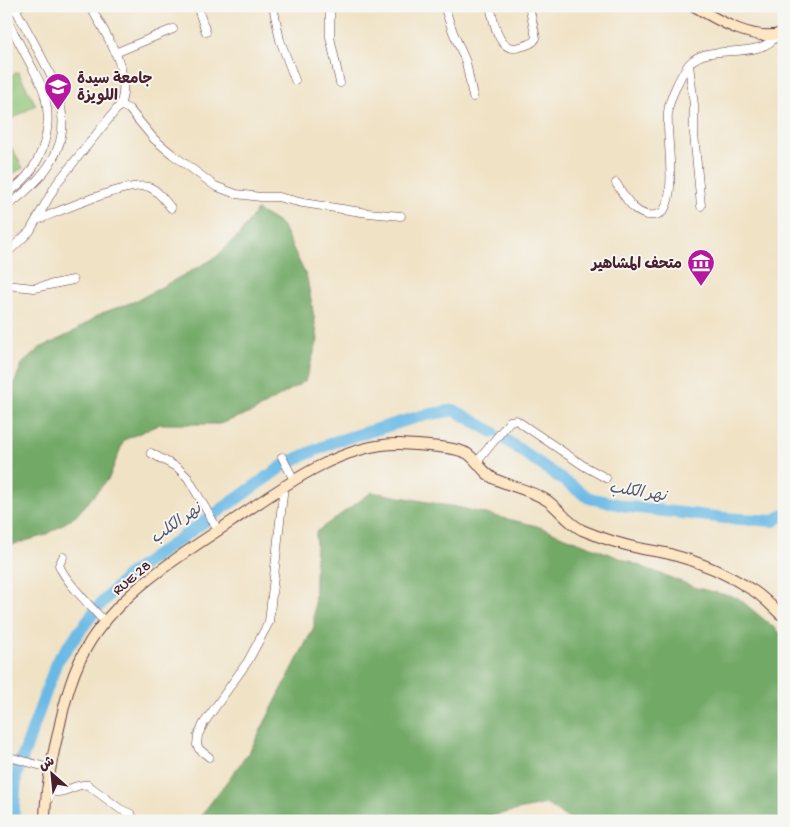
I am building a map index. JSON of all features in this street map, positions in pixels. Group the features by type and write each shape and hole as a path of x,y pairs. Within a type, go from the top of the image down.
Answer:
{"street":[{"path":"6,254 30,231 57,183 120,106 124,95 120,66 90,6"},
{"path":"197,6 206,32"},
{"path":"273,6 280,40 295,80"},
{"path":"330,6 330,38 340,83"},
{"path":"444,6 466,62 473,96"},
{"path":"490,6 501,42 514,49 531,44 536,38 529,6"},
{"path":"694,6 745,32 781,33"},
{"path":"6,10 18,8 39,51 58,94 62,109 63,129 61,142 55,157 23,194 6,207"},
{"path":"6,18 44,92 48,124 43,149 36,164 25,178 6,194"},
{"path":"115,53 173,29"},
{"path":"616,183 632,208 650,216 660,214 664,210 670,194 668,110 689,64 700,57 765,46 770,44 781,33"},
{"path":"689,64 694,105 694,134 701,206"},
{"path":"120,106 129,109 154,139 215,186 236,194 261,197 278,196 303,203 401,216"},
{"path":"48,124 52,130 59,131 63,129"},
{"path":"37,220 105,194 137,187 149,187 171,208"},
{"path":"6,286 34,288 72,280"},
{"path":"476,462 510,421 516,420 584,466 606,478"},
{"name":"RUE 28","path":"44,821 45,766 73,677 90,641 103,620 150,580 218,530 293,479 339,458 364,450 390,445 452,448 466,453 492,478 544,499 581,529 643,549 670,554 704,564 756,592 780,614 784,615"},
{"path":"151,453 178,468 188,478 218,530"},
{"path":"282,457 293,479"},
{"path":"209,757 197,745 198,735 204,723 248,660 269,622 284,485"},
{"path":"62,557 61,570 83,599 103,620"},
{"path":"9,757 45,766"},
{"path":"46,790 58,792 81,785 88,785 120,809 131,814 134,821"}],"green space":[{"path":"18,72 36,105 6,122 6,78"},
{"path":"6,138 23,168 6,177"},
{"path":"257,210 282,225 307,278 318,340 305,381 253,412 219,424 160,424 124,440 109,478 76,516 46,535 11,545 6,532 6,394 12,389 22,364 40,348 70,334 102,313 136,301 215,258 239,235"},
{"path":"372,492 461,508 537,526 697,588 738,598 784,636 784,821 572,821 546,804 486,817 479,821 197,821 250,751 314,627 316,532"}],"waterway":[{"name":"نهر الكلب","path":"13,821 16,776 57,661 98,607 126,577 287,463 334,442 421,416 454,410 493,432"},
{"name":"نهر الكلب","path":"503,438 589,498 630,507 725,518 774,521 784,514"}],"place":[{"name":"جامعة سيدة اللويزة","path":"58,111"},
{"name":"متحف المشاهير","path":"701,287"}]}
